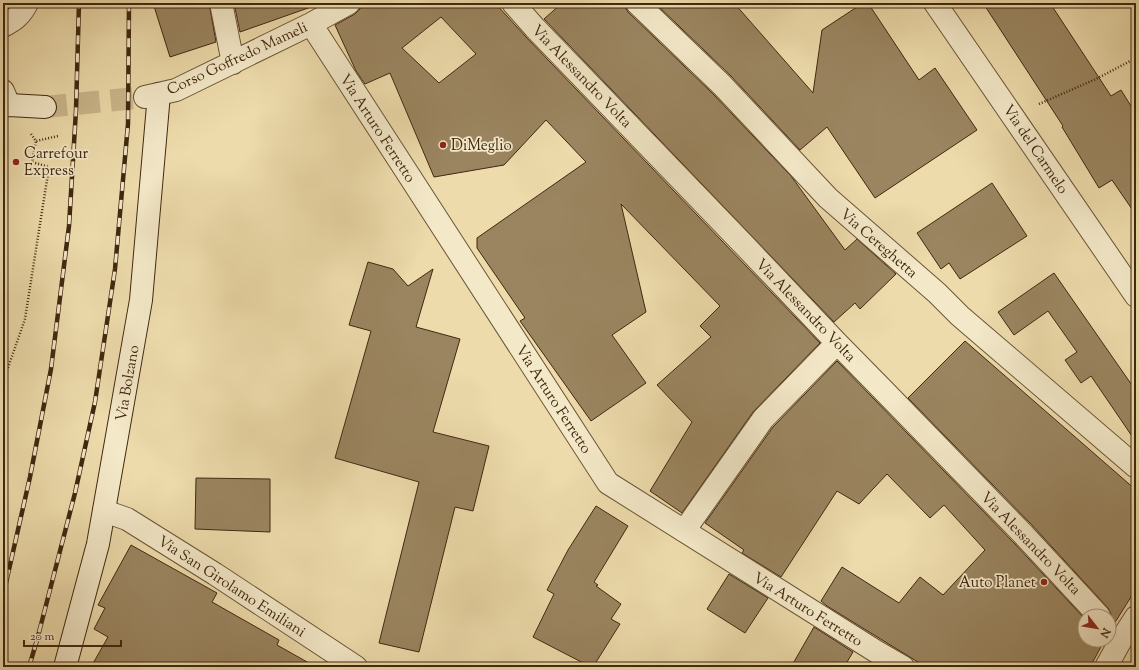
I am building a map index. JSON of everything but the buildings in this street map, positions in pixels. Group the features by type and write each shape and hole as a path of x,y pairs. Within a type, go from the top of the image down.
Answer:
{"street":[{"path":"3,26 21,13 26,3"},
{"path":"221,3 233,63"},
{"name":"Corso Goffredo Mameli","path":"152,95 176,90 311,24 349,3"},
{"name":"Via Alessandro Volta","path":"513,3 540,33 837,343 886,392 1091,608"},
{"name":"Via Cereghetta","path":"637,3 722,84 828,198 937,293 960,316 1136,467"},
{"name":"Via del Carmelo","path":"935,3 1136,296"},
{"name":"Via Arturo Ferretto","path":"311,24 608,483 903,667"},
{"name":"Via Bolzano","path":"65,667 98,544 141,300 152,95"},
{"path":"5,101 46,107"},
{"path":"684,531 763,420 837,343"},
{"name":"Via San Girolamo Emiliani","path":"104,512 127,519 134,523 215,574 356,667"},
{"path":"1117,631 1136,617"},
{"path":"1106,667 1111,648"}],"path":[{"path":"1013,116 1096,80 1136,58"},
{"path":"3,382 24,319 49,167 32,162 36,141"}],"tunnel":[{"path":"45,107 145,97"}],"railway":[{"path":"3,596 30,477 51,369 69,226 76,110 79,3"},
{"path":"29,667 75,493 95,402 115,269 128,124 129,3"}],"place":[{"name":"DiMeglio","path":"443,145"},
{"name":"Carrefour Express","path":"16,162"},
{"name":"Auto Planet","path":"1044,582"}]}
